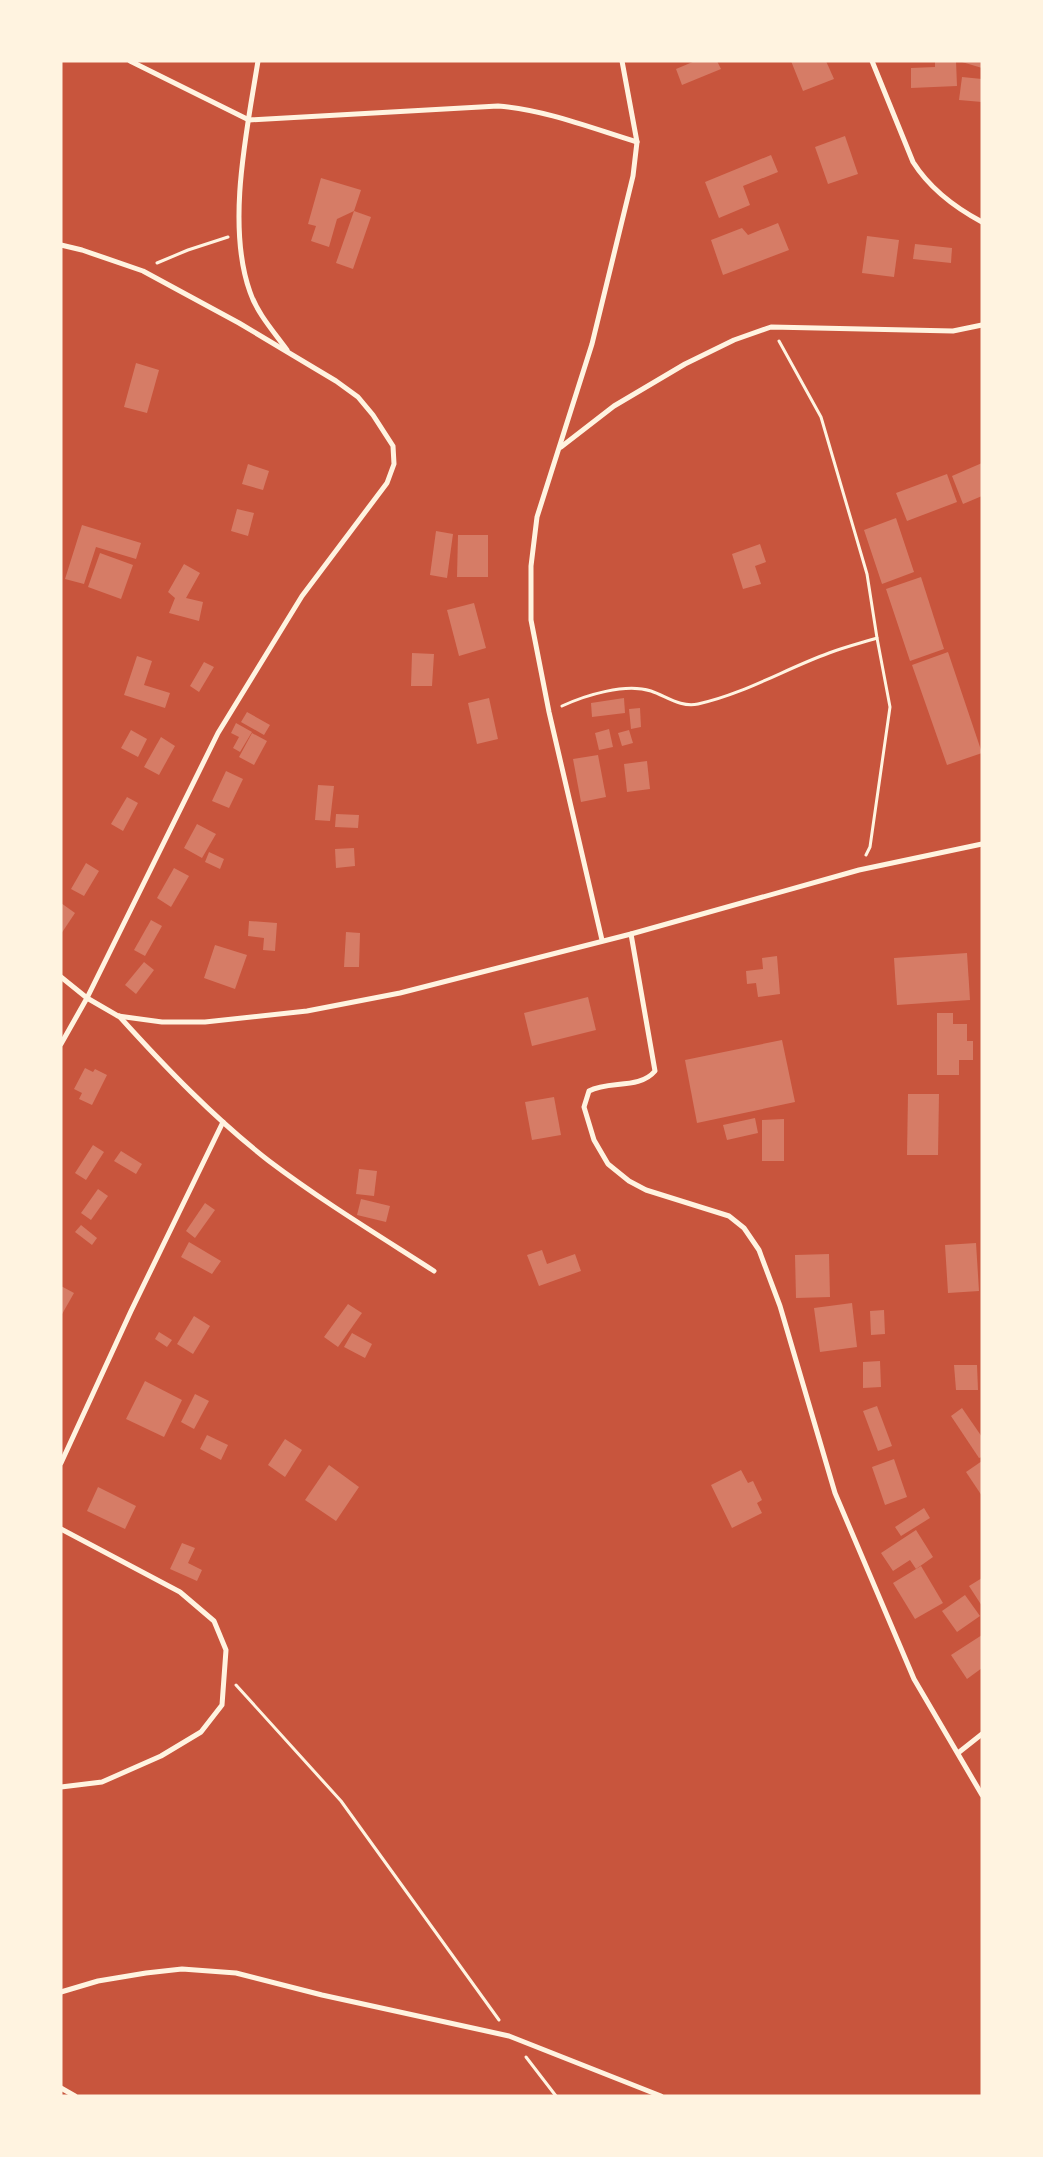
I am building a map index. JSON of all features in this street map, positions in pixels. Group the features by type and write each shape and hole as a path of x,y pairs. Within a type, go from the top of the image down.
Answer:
{"street":[{"path":"130,61 249,120 498,106 525,109 551,115 637,142"},
{"path":"258,61 241,190 239,235 250,292 256,306 288,351"},
{"path":"602,940 549,712 531,620 531,566 537,517 592,344 633,176 637,142 622,61"},
{"path":"872,61 913,162 922,176 941,196 982,222"},
{"path":"61,245 82,250 143,271 288,351 336,381 358,398 372,415 393,446 394,464 387,483 302,596 222,726 87,998 61,1044"},
{"path":"560,447 614,406 684,364 734,340 771,327 953,330 982,325"},
{"path":"118,1016 162,1022 205,1022 307,1011 400,993 631,934 859,870 982,844"},
{"path":"631,934 655,1071 643,1081 597,1087 590,1091 584,1107 594,1140 608,1164 629,1181 682,1202 729,1216 744,1228 759,1250 780,1306 835,1493 914,1679 982,1794"},
{"path":"61,977 87,998 118,1016 190,1092 270,1161 323,1199 434,1270"},
{"path":"61,1463 130,1311 223,1122"},
{"path":"61,1530 180,1592 214,1621 226,1650 226,1674 222,1705 201,1732 162,1756 102,1782 61,1786"},
{"path":"958,1753 982,1734"},
{"path":"61,1992 98,1981 182,1969 236,1973 322,1995 510,2036 661,2096"},
{"path":"61,2088 75,2096"}],"path":[{"path":"143,271 163,260 188,250 218,239 239,235"},
{"path":"771,327 821,417 866,574 890,707 870,846 859,870"},
{"path":"549,712 580,697 628,688 651,691 683,704 695,705 764,681 830,652 877,638"},
{"path":"226,1674 341,1801 510,2036 556,2096"}],"building":[{"path":"695,61 717,61 721,69 682,85 676,69"},
{"path":"791,61 826,61 834,79 803,91"},
{"path":"935,61 956,61 957,86 911,88 911,68 935,67"},
{"path":"982,61 982,68 962,62"},
{"path":"962,77 982,79 982,102 959,100"},
{"path":"845,136 858,174 828,184 815,147"},
{"path":"771,155 778,172 743,186 750,205 719,218 705,182"},
{"path":"321,178 361,190 354,211 337,219 329,247 311,241 316,226 308,224"},
{"path":"354,211 371,217 353,269 336,263"},
{"path":"778,223 789,250 723,275 711,240 742,228 748,235"},
{"path":"867,236 899,240 894,277 862,273"},
{"path":"915,244 952,248 951,263 913,259"},
{"path":"136,363 159,370 147,413 124,407"},
{"path":"982,463 982,496 963,504 952,476"},
{"path":"248,464 269,471 263,490 242,484"},
{"path":"947,474 957,502 907,521 896,493"},
{"path":"237,509 254,513 248,536 231,531"},
{"path":"896,518 914,572 882,584 864,530"},
{"path":"82,525 141,543 136,559 96,547 84,584 65,579"},
{"path":"436,531 453,534 447,578 430,575"},
{"path":"458,535 488,535 488,577 457,577"},
{"path":"760,544 766,562 755,566 761,584 743,589 732,554"},
{"path":"100,553 133,565 121,599 88,587"},
{"path":"184,564 200,573 186,598 203,602 199,621 169,613 175,598 168,592"},
{"path":"921,577 944,649 910,661 886,589"},
{"path":"474,603 486,648 459,656 447,610"},
{"path":"948,652 982,753 947,765 912,665"},
{"path":"412,653 434,654 432,686 411,686"},
{"path":"137,656 152,661 144,685 170,693 165,708 124,695"},
{"path":"204,662 214,667 199,692 190,686"},
{"path":"489,698 498,739 477,744 468,703"},
{"path":"624,698 625,713 592,717 591,703"},
{"path":"640,708 641,727 631,729 629,709"},
{"path":"247,712 270,725 264,735 241,722"},
{"path":"236,723 252,732 240,752 233,748 239,737 231,733"},
{"path":"609,729 613,747 599,750 595,733"},
{"path":"131,730 147,739 138,757 121,748"},
{"path":"629,730 633,743 622,746 618,733"},
{"path":"252,733 267,741 254,765 239,757"},
{"path":"161,737 175,746 159,775 144,767"},
{"path":"598,755 606,797 581,802 573,759"},
{"path":"647,761 650,789 627,792 624,764"},
{"path":"226,771 243,779 229,808 212,801"},
{"path":"318,785 334,786 330,821 315,820"},
{"path":"127,797 138,803 123,831 111,824"},
{"path":"336,814 359,815 358,828 335,827"},
{"path":"197,824 216,834 202,858 184,848"},
{"path":"354,848 355,866 336,868 335,849"},
{"path":"209,852 224,859 220,869 205,862"},
{"path":"86,863 99,871 84,896 71,889"},
{"path":"174,868 189,876 171,907 157,898"},
{"path":"61,903 75,913 61,934"},
{"path":"151,920 162,926 145,956 134,950"},
{"path":"249,921 277,923 275,951 263,950 264,938 248,936"},
{"path":"346,932 360,933 359,967 344,967"},
{"path":"215,945 247,955 235,989 204,978"},
{"path":"967,953 970,1000 897,1005 894,958"},
{"path":"777,956 780,994 758,997 756,983 747,984 746,971 763,969 762,958"},
{"path":"144,962 154,970 136,994 125,985"},
{"path":"588,997 596,1030 532,1046 524,1013"},
{"path":"937,1013 953,1013 953,1024 967,1024 967,1041 973,1041 973,1060 959,1060 959,1075 937,1075"},
{"path":"782,1040 795,1102 697,1123 685,1060"},
{"path":"85,1068 93,1072 95,1069 107,1075 92,1105 79,1099 82,1093 74,1089"},
{"path":"908,1094 939,1094 938,1155 907,1155"},
{"path":"554,1097 561,1135 532,1140 525,1102"},
{"path":"755,1118 758,1133 727,1140 723,1125"},
{"path":"784,1119 784,1161 762,1161 762,1120"},
{"path":"93,1145 104,1152 86,1180 75,1173"},
{"path":"121,1151 142,1164 136,1174 114,1161"},
{"path":"359,1169 377,1171 374,1196 356,1194"},
{"path":"98,1189 108,1196 91,1220 81,1213"},
{"path":"361,1199 390,1206 386,1222 357,1215"},
{"path":"205,1203 215,1210 195,1238 186,1231"},
{"path":"81,1225 97,1238 92,1245 75,1232"},
{"path":"189,1242 221,1261 212,1274 181,1257"},
{"path":"976,1243 979,1291 948,1293 945,1245"},
{"path":"542,1250 547,1264 575,1254 581,1271 539,1286 527,1255"},
{"path":"829,1254 830,1297 796,1298 795,1255"},
{"path":"61,1286 74,1293 61,1316"},
{"path":"852,1303 857,1347 820,1352 814,1308"},
{"path":"348,1304 362,1313 338,1347 324,1337"},
{"path":"884,1310 885,1334 871,1335 870,1311"},
{"path":"194,1316 210,1326 193,1354 177,1344"},
{"path":"159,1332 172,1340 167,1347 155,1339"},
{"path":"352,1333 372,1344 365,1358 344,1347"},
{"path":"880,1361 881,1387 863,1388 863,1362"},
{"path":"954,1365 977,1365 978,1390 956,1390"},
{"path":"145,1381 182,1400 164,1437 126,1419"},
{"path":"195,1394 209,1401 194,1429 181,1422"},
{"path":"877,1406 892,1446 878,1451 863,1411"},
{"path":"962,1408 982,1437 982,1457 979,1458 951,1416"},
{"path":"207,1435 228,1445 221,1460 200,1449"},
{"path":"285,1439 302,1450 285,1477 268,1465"},
{"path":"894,1459 907,1497 885,1505 872,1467"},
{"path":"982,1461 982,1496 966,1472"},
{"path":"329,1465 359,1487 336,1521 305,1500"},
{"path":"741,1470 748,1483 753,1481 762,1500 757,1503 762,1513 732,1528 711,1485"},
{"path":"98,1487 136,1506 125,1529 87,1511"},
{"path":"924,1508 930,1518 901,1536 895,1527"},
{"path":"916,1530 933,1557 916,1569 910,1560 893,1571 881,1553"},
{"path":"182,1543 195,1548 188,1563 202,1570 197,1581 170,1569"},
{"path":"921,1566 943,1603 915,1619 893,1583"},
{"path":"982,1578 982,1606 969,1586"},
{"path":"965,1595 980,1616 957,1632 942,1611"},
{"path":"982,1635 982,1668 967,1679 951,1655"}]}
